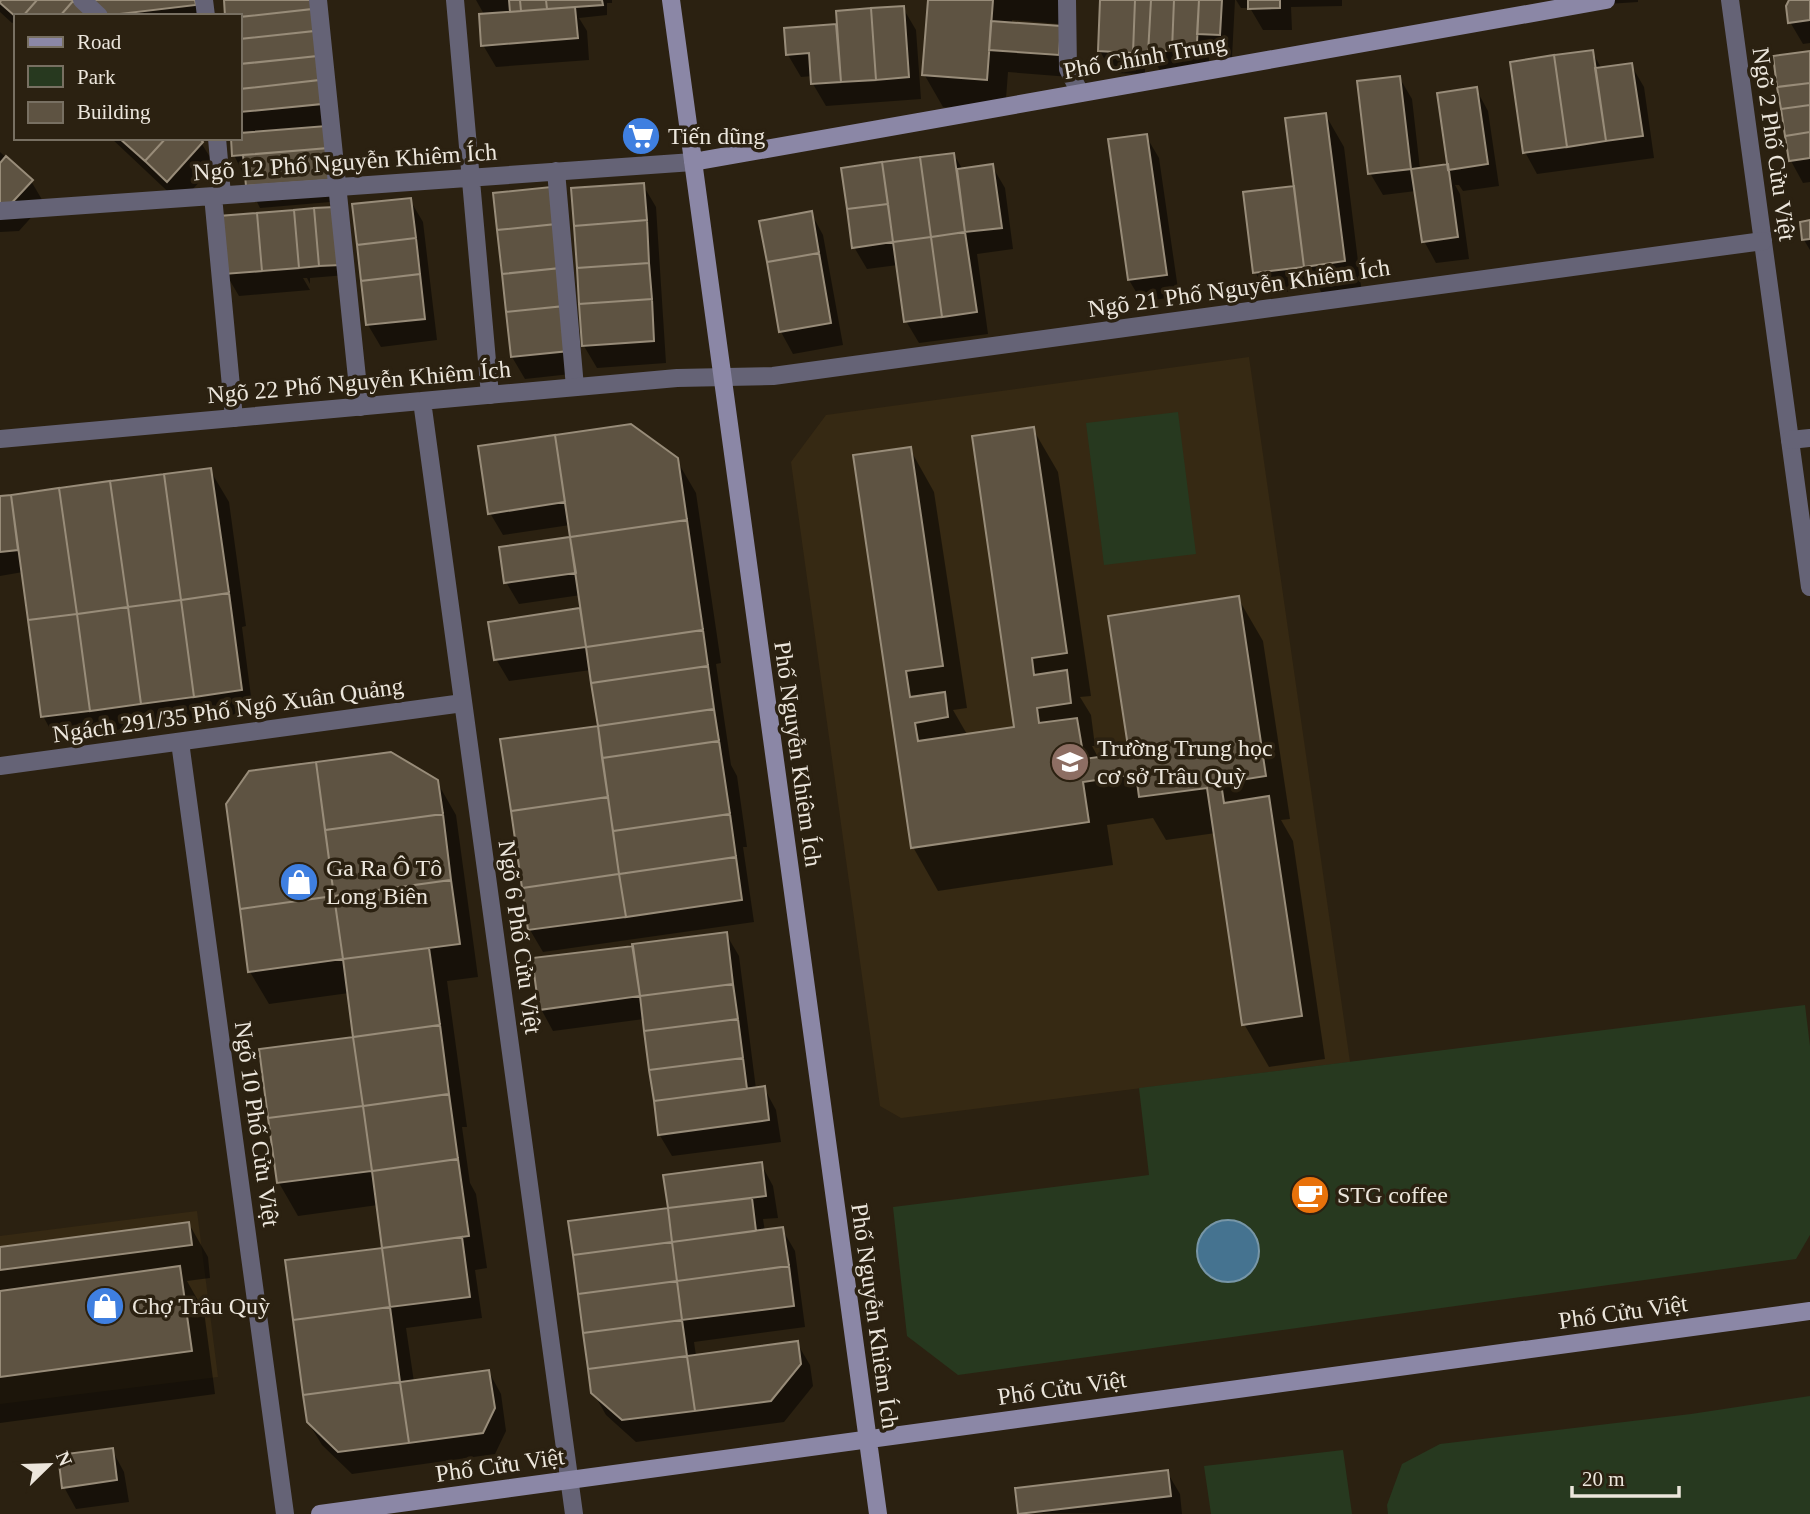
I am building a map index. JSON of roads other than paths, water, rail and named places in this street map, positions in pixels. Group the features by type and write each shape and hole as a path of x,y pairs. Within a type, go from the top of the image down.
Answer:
{"street":[{"path":"82,0 97,14"},
{"path":"318,0 360,407"},
{"path":"455,0 490,395"},
{"name":"Phố Nguyễn Khiêm Ích","path":"671,0 878,1514"},
{"path":"1067,0 1068,69 1080,93"},
{"name":"Phố Chính Trung","path":"693,162 1558,4 1606,0"},
{"name":"Ngõ 2 Phố Cửu Việt","path":"1730,0 1810,587"},
{"path":"217,140 217,196 234,418"},
{"name":"Ngõ 12 Phố Nguyễn Khiêm Ích","path":"0,211 693,162"},
{"path":"556,171 575,387"},
{"name":"Ngõ 21 Phố Nguyễn Khiêm Ích","path":"722,377 787,374 1763,241"},
{"name":"Ngõ 22 Phố Nguyễn Khiêm Ích","path":"0,439 677,378 722,377"},
{"name":"Ngõ 6 Phố Cửu Việt","path":"422,401 574,1514"},
{"path":"1790,440 1810,438"},
{"name":"Ngách 291/35 Phố Ngô Xuân Quảng","path":"0,766 463,703"},
{"name":"Ngõ 10 Phố Cửu Việt","path":"180,742 285,1514"},
{"name":"Phố Cửu Việt","path":"320,1514 1810,1311"}],"water":[{"path":"1222,1220 1234,1220 1250,1229 1257,1239 1257,1263 1250,1273 1234,1282 1222,1282 1211,1277 1202,1268 1197,1257 1197,1245 1202,1234 1211,1225"}],"place":[{"name":"Tiến dũng","path":"641,136"},
{"name":"Trường Trung học cơ sở Trâu Quỳ","path":"1070,762"},
{"name":"Ga Ra Ô Tô Long Biên","path":"299,882"},
{"name":"STG coffee","path":"1310,1195"},
{"name":"Chợ Trâu Quỳ","path":"105,1306"}]}
